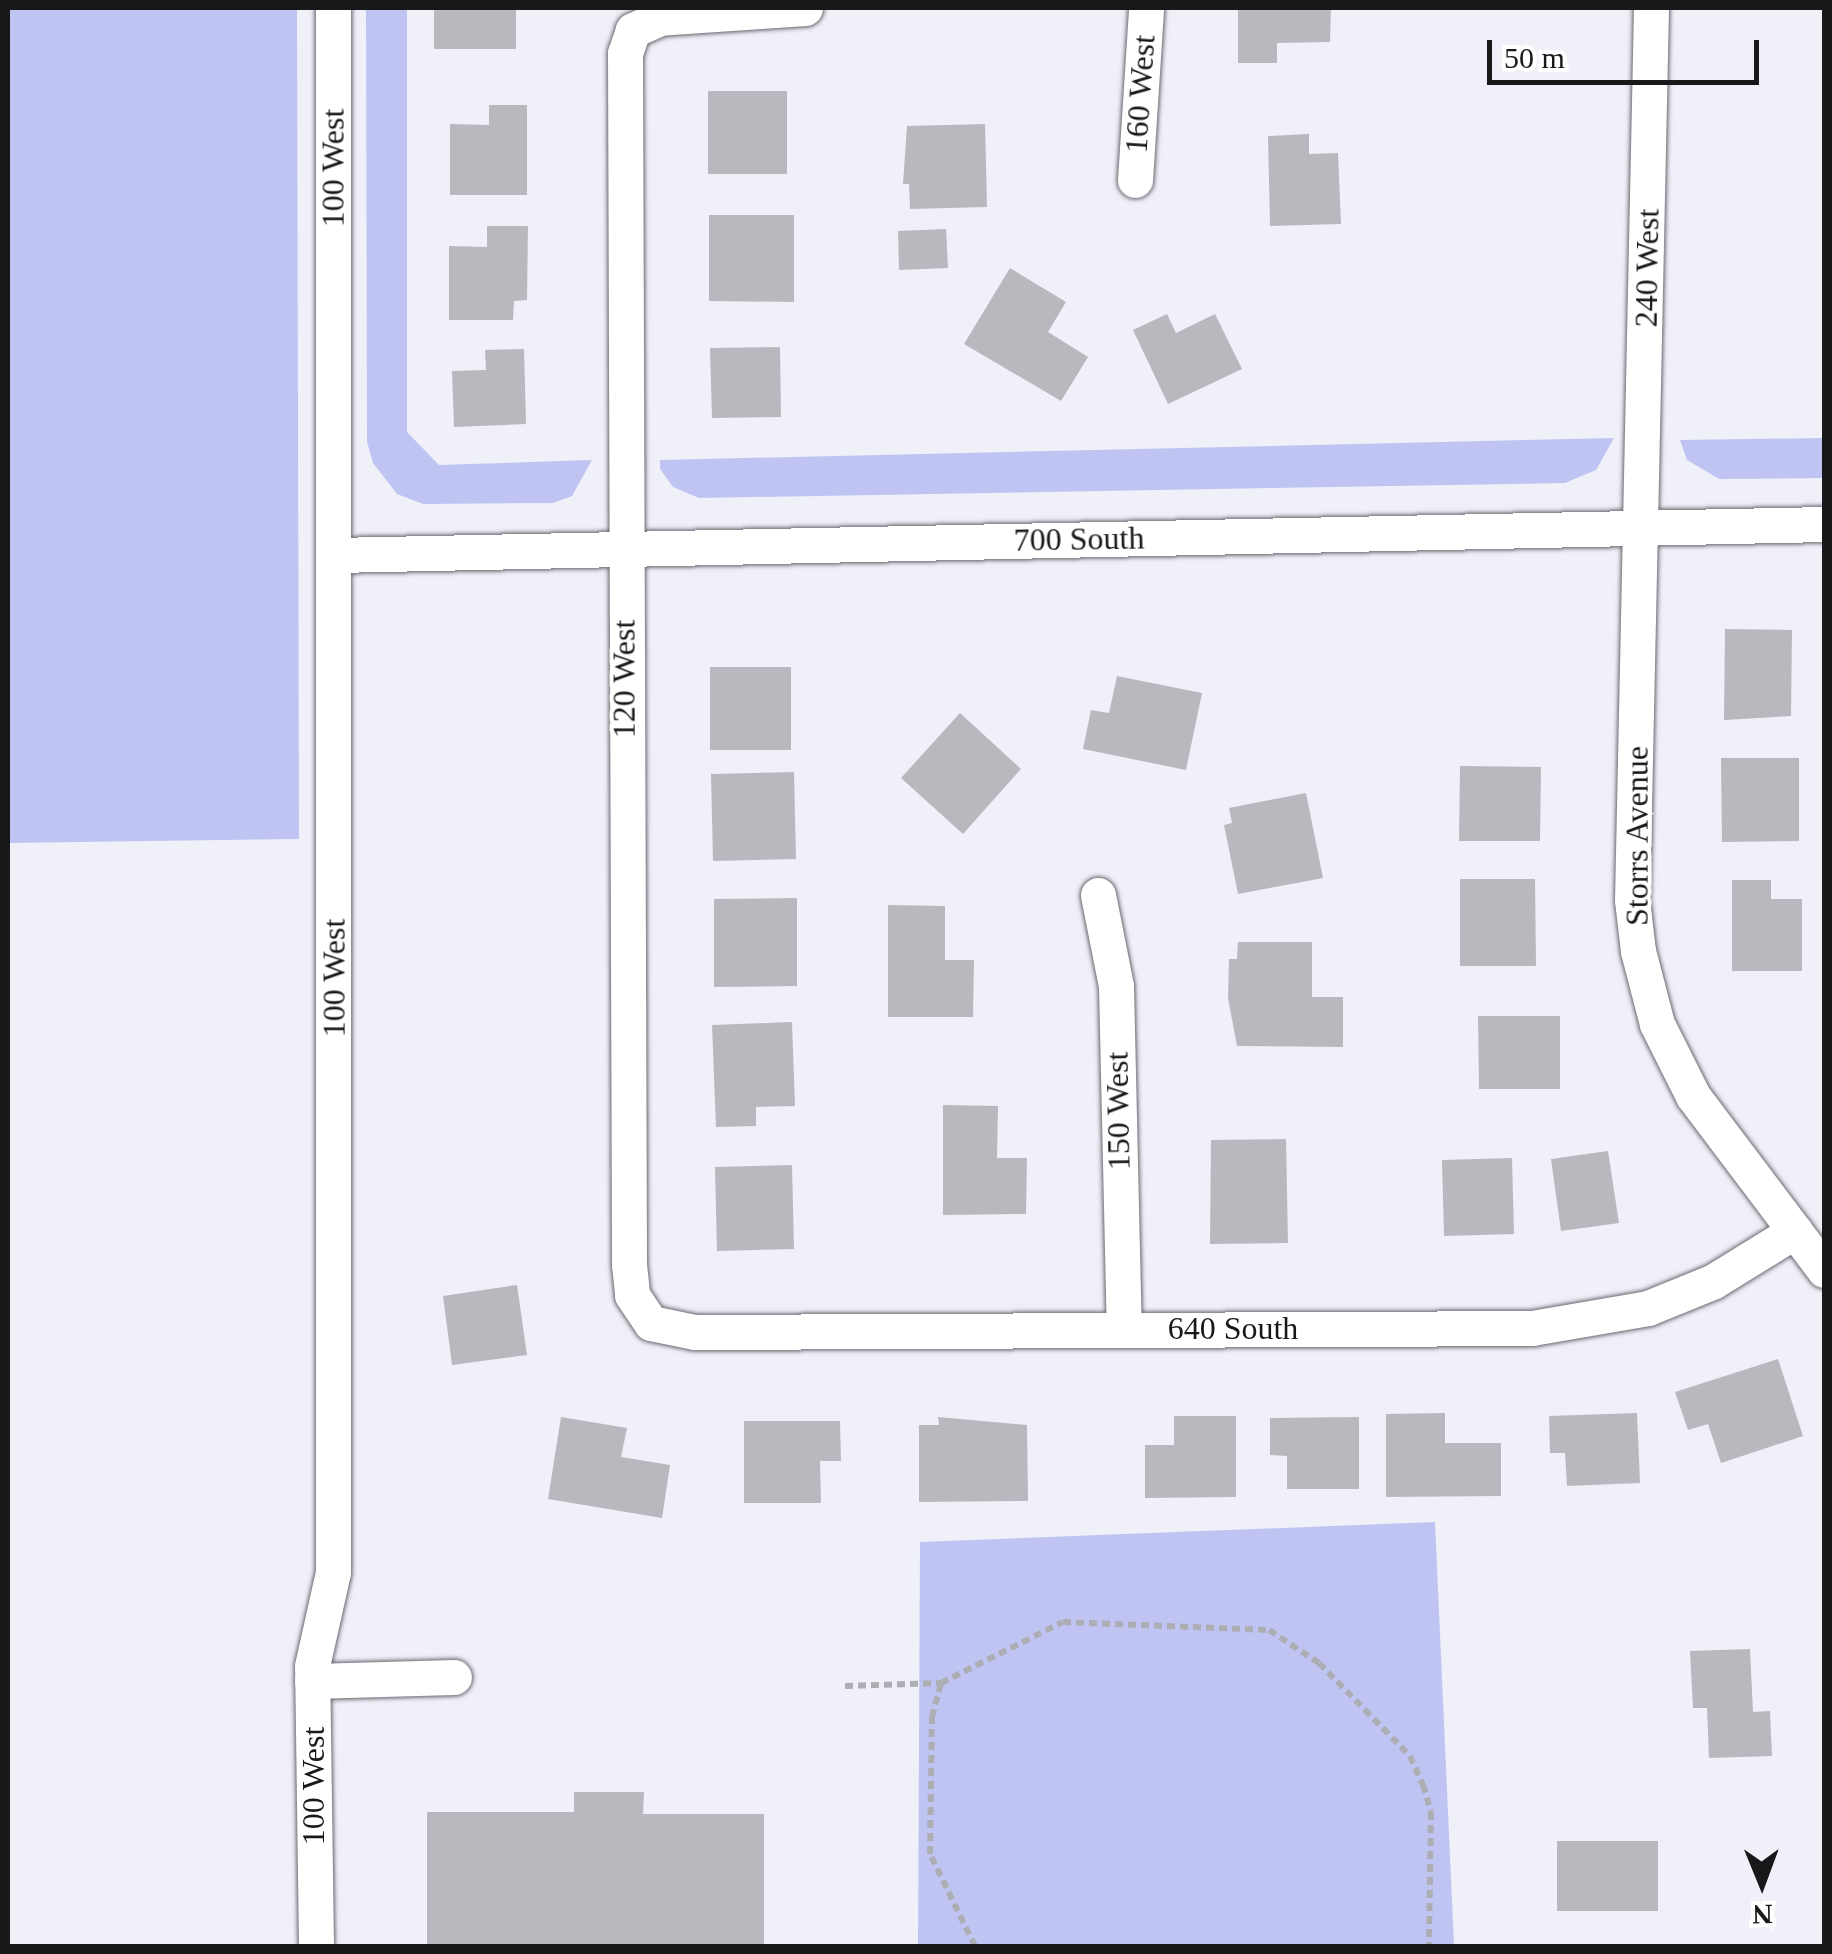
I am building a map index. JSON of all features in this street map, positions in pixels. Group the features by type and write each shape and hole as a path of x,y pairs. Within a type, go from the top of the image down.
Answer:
{"street":[{"name":"100 West","path":"316,1946 312,1681 333,1572 333,8"},
{"name":"120 West","path":"651,1323 632,1295 629,1264 622,79 633,30 693,12 806,8"},
{"name":"160 West","path":"1134,180 1146,8"},
{"name":"240 West","path":"1642,528 1651,8"},
{"name":"700 South","path":"334,555 1824,524"},
{"name":"Storrs Avenue","path":"1642,528 1632,900 1638,951 1657,1024 1693,1096 1824,1270"},
{"name":"150 West","path":"1098,895 1116,986 1124,1328"},
{"name":"640 South","path":"651,1323 695,1332 1532,1328 1591,1321 1648,1308 1714,1281 1795,1231"},
{"path":"312,1681 454,1676"}],"path":[{"path":"845,1686 941,1683 1063,1622 1268,1630 1319,1663 1410,1756 1431,1812 1429,1946"},
{"path":"941,1683 932,1718 930,1854 975,1946"}],"shaded area":[{"path":"8,8 297,8 299,839 8,843"},
{"path":"366,8 407,8 407,432 439,465 592,460 572,496 553,503 423,504 397,494 373,463 367,442"},
{"path":"1614,438 1596,470 1565,483 699,498 673,487 660,469 660,460"},
{"path":"1824,438 1824,478 1719,479 1687,460 1680,440"},
{"path":"1435,1522 1454,1946 918,1946 920,1542"}],"building":[{"path":"434,8 516,8 516,49 434,49"},
{"path":"1238,8 1331,8 1330,42 1277,43 1277,63 1238,63"},
{"path":"708,91 787,91 787,174 708,174"},
{"path":"489,105 527,105 527,195 450,195 450,124 489,125"},
{"path":"985,124 987,207 910,209 909,184 903,184 907,126"},
{"path":"1309,134 1309,154 1338,153 1341,224 1270,226 1268,136"},
{"path":"709,215 794,215 794,302 709,301"},
{"path":"487,226 528,226 527,300 514,301 513,320 449,320 449,246 487,247"},
{"path":"946,229 948,268 899,270 898,231"},
{"path":"1010,268 1066,302 1048,332 1088,357 1061,401 964,344"},
{"path":"1167,314 1176,333 1215,314 1242,369 1168,404 1133,330"},
{"path":"780,347 781,417 712,418 710,348"},
{"path":"524,349 526,424 454,427 452,371 486,370 485,350"},
{"path":"1725,629 1792,630 1791,716 1724,720"},
{"path":"710,667 791,667 791,750 710,750"},
{"path":"1117,676 1202,693 1186,770 1083,749 1091,710 1109,713"},
{"path":"960,713 1021,769 963,834 901,778"},
{"path":"1721,758 1799,758 1799,841 1722,842"},
{"path":"1460,766 1541,767 1540,841 1459,841"},
{"path":"794,772 796,859 713,861 711,774"},
{"path":"1306,793 1323,878 1238,894 1224,825 1232,823 1229,808"},
{"path":"1460,879 1535,879 1536,966 1460,966"},
{"path":"1732,880 1771,880 1771,899 1802,899 1802,971 1732,971"},
{"path":"797,898 797,986 714,987 714,899"},
{"path":"888,905 945,906 945,960 974,960 973,1017 888,1017"},
{"path":"1238,942 1312,942 1312,997 1343,997 1343,1047 1237,1046 1228,998 1229,959 1237,959"},
{"path":"1478,1016 1560,1016 1560,1089 1479,1089"},
{"path":"792,1022 795,1106 756,1107 756,1126 716,1127 712,1025"},
{"path":"943,1105 998,1106 997,1158 1027,1158 1026,1214 943,1215"},
{"path":"1286,1139 1288,1243 1210,1244 1211,1140"},
{"path":"1608,1151 1619,1223 1561,1231 1551,1159"},
{"path":"1512,1158 1514,1234 1444,1236 1442,1160"},
{"path":"792,1165 794,1249 717,1251 715,1167"},
{"path":"517,1285 527,1355 452,1365 443,1296"},
{"path":"1778,1359 1803,1436 1721,1463 1708,1424 1688,1430 1675,1392"},
{"path":"1445,1413 1445,1443 1501,1443 1501,1496 1386,1497 1386,1414"},
{"path":"1637,1413 1640,1483 1567,1486 1565,1453 1550,1453 1549,1416"},
{"path":"1174,1416 1236,1416 1236,1497 1145,1498 1145,1445 1174,1445"},
{"path":"561,1417 627,1428 621,1457 670,1465 662,1518 548,1499"},
{"path":"938,1417 1027,1425 1028,1501 919,1502 919,1425 939,1425"},
{"path":"1359,1417 1359,1489 1287,1489 1287,1456 1270,1455 1270,1418"},
{"path":"744,1421 840,1421 841,1461 820,1461 821,1503 744,1503"},
{"path":"1750,1649 1753,1712 1770,1711 1772,1756 1709,1758 1707,1708 1693,1708 1690,1651"},
{"path":"574,1792 644,1792 643,1814 764,1814 764,1946 427,1946 427,1812 574,1812"},
{"path":"1557,1841 1658,1841 1658,1911 1557,1911"}]}
